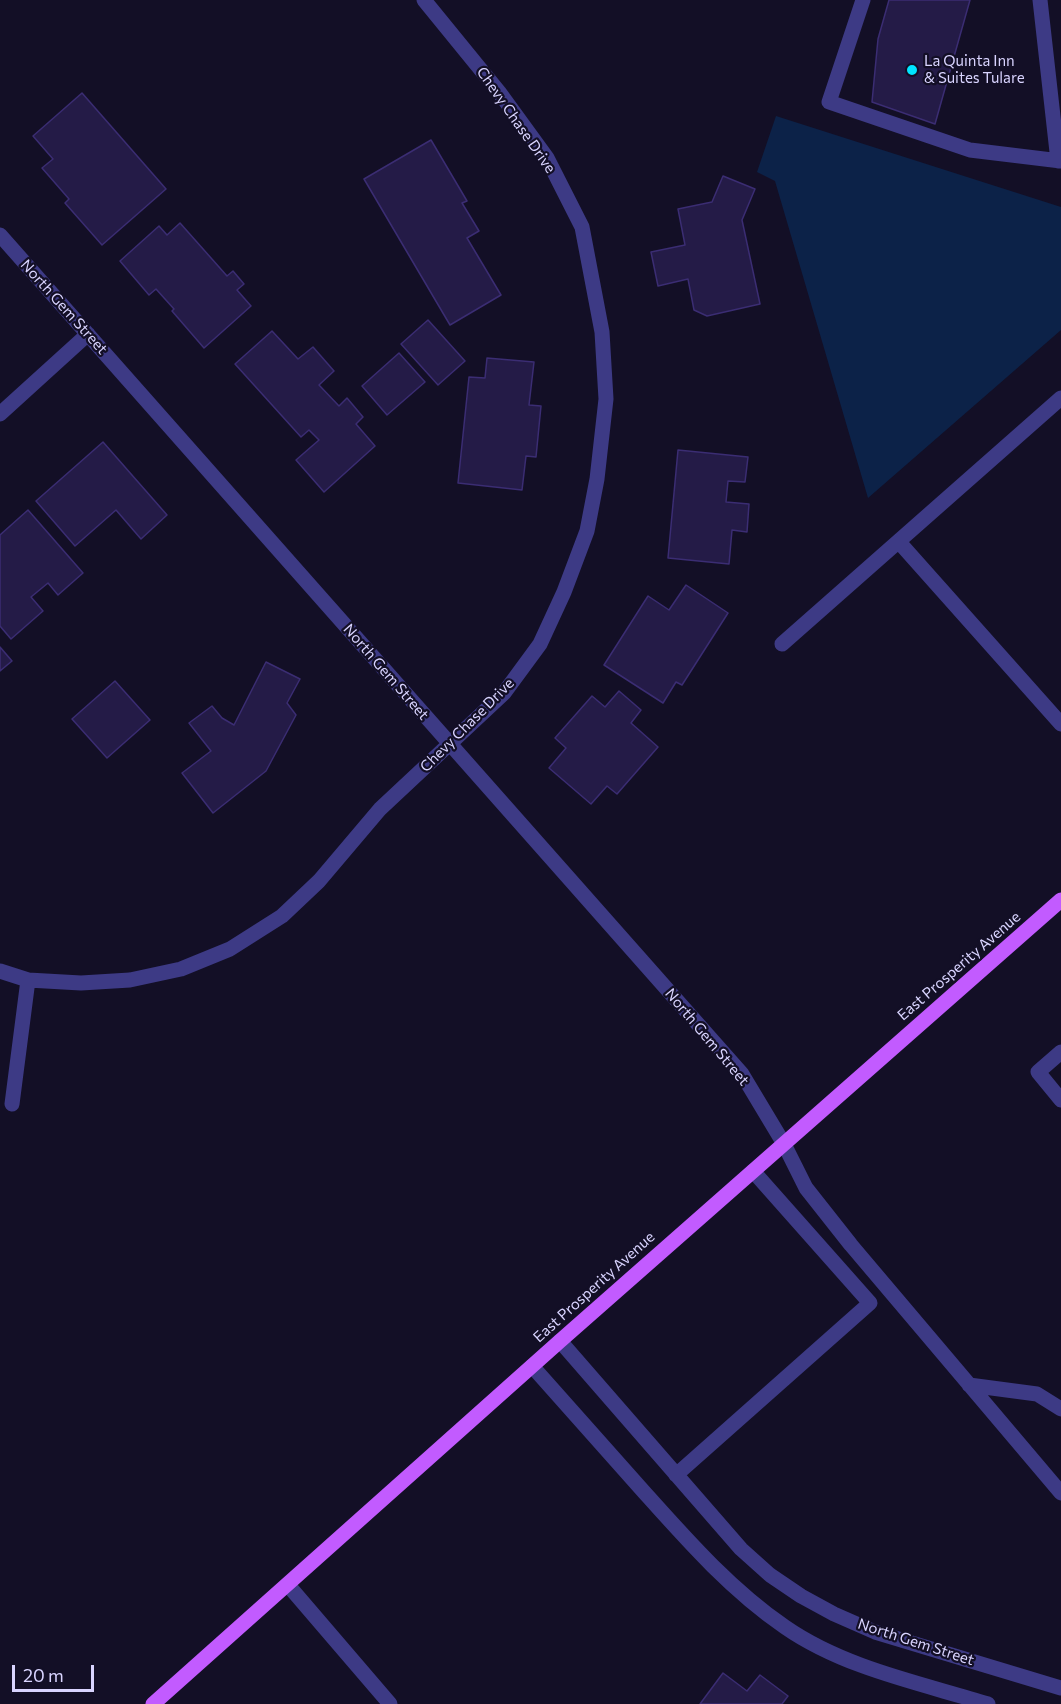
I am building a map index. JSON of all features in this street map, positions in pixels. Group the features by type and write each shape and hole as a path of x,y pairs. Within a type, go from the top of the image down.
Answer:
{"main road":[{"name":"East Prosperity Avenue","path":"153,1704 560,1341 1061,900"}],"street":[{"name":"Chevy Chase Drive","path":"0,971 28,980 81,984 130,980 181,969 230,949 282,916 319,881 380,809 504,693 540,644 564,592 587,531 597,479 606,399 602,332 582,227 547,158 485,74 424,0"},
{"path":"863,0 829,102 970,150 1059,161 1040,0"},
{"name":"North Gem Street","path":"0,235 742,1074 784,1144 806,1188 1061,1493"},
{"path":"0,414 88,334"},
{"path":"782,644 1061,398"},
{"path":"899,542 1061,724"},
{"path":"12,1104 28,980"},
{"path":"1061,1052 1038,1072 1061,1100"},
{"path":"676,1475 870,1303 753,1171"},
{"name":"North Gem Street","path":"560,1341 741,1549 770,1575 801,1596 834,1614 875,1632 1061,1688"},
{"path":"532,1366 681,1533 720,1573 786,1627 822,1648 869,1668 988,1704"},
{"path":"969,1385 1036,1394 1061,1409"},
{"path":"288,1585 390,1704"}],"water":[{"path":"776,116 1061,207 1061,330 868,498 775,181 757,172"}],"building":[{"name":"La Quinta Inn & Suites Tulare","path":"889,0 970,0 935,124 872,102 878,39"},
{"path":"82,93 166,189 102,245 65,203 69,199 42,168 53,159 33,136"},
{"path":"431,140 467,201 462,203 479,231 467,238 501,295 450,325 364,179"},
{"path":"723,176 755,189 742,220 760,304 707,316 694,310 688,279 658,286 651,252 685,245 678,209 712,202"},
{"path":"180,223 227,276 233,271 244,284 237,290 251,306 204,348 156,289 149,295 120,261 159,226 167,235"},
{"path":"428,320 465,361 438,385 401,344"},
{"path":"272,331 298,359 313,347 334,371 319,385 339,406 347,398 363,417 356,424 375,446 324,492 296,460 319,440 309,430 301,437 235,364"},
{"path":"399,353 425,382 387,415 362,386"},
{"path":"487,358 534,362 529,405 541,406 536,457 526,456 522,490 458,483 469,377 485,378"},
{"path":"103,442 167,515 141,539 116,510 75,546 36,501"},
{"path":"678,450 748,457 745,482 728,481 726,502 749,504 747,532 732,530 729,564 668,558"},
{"path":"28,510 83,573 58,595 48,583 31,597 43,611 11,639 0,626 0,535"},
{"path":"686,585 728,613 682,685 676,682 663,703 604,665 648,596 669,610"},
{"path":"0,647 12,661 0,671"},
{"path":"266,662 300,679 287,703 296,715 266,771 213,813 182,773 211,751 189,723 212,706 222,718 234,725"},
{"path":"115,681 150,720 107,758 72,719"},
{"path":"619,691 641,710 631,723 658,747 617,794 607,786 591,804 549,768 566,748 555,738 592,696 605,707"},
{"path":"723,1673 747,1691 760,1675 788,1696 782,1704 700,1704"}],"place":[{"name":"La Quinta Inn & Suites Tulare","path":"912,70"}]}
